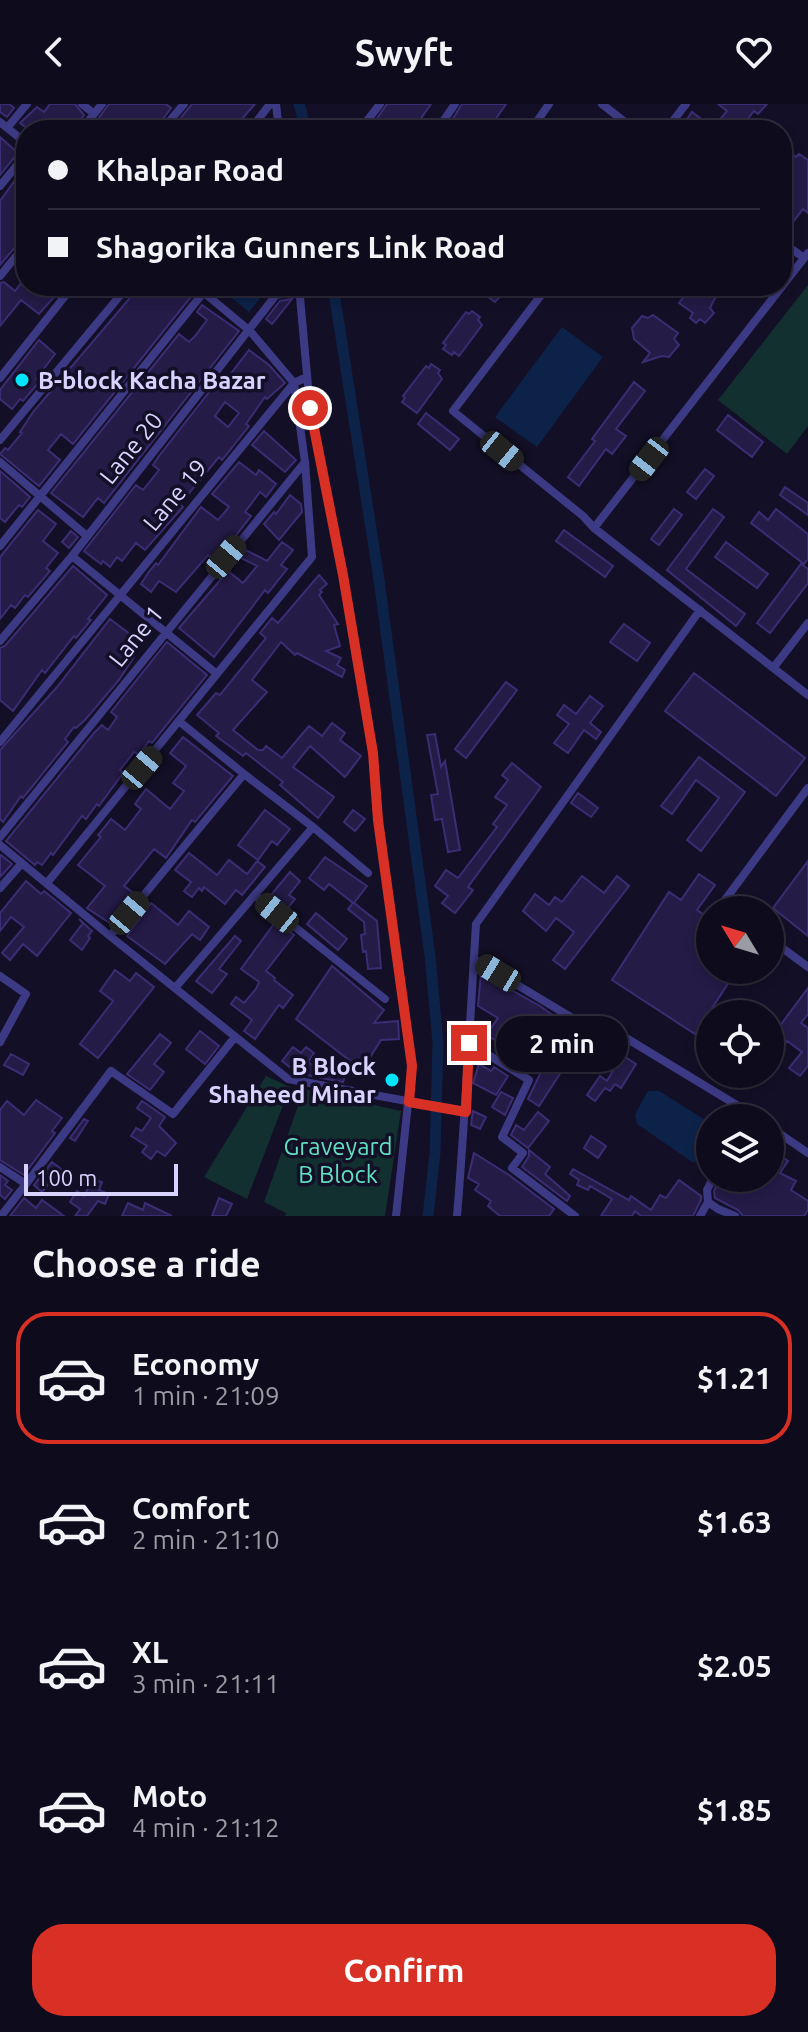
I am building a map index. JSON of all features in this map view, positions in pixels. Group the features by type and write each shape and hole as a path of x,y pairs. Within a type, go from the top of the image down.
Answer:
{"street":[{"path":"4,125 27,104"},
{"path":"82,104 94,114"},
{"path":"89,120 102,104"},
{"path":"170,120 184,104"},
{"path":"259,120 273,104"},
{"path":"368,120 380,104"},
{"path":"602,104 622,120"},
{"path":"674,120 686,104"},
{"path":"0,186 16,166"},
{"path":"792,273 806,255"},
{"path":"0,276 16,256"},
{"path":"0,378 65,296"},
{"path":"0,440 120,296"},
{"path":"0,546 194,296"},
{"path":"47,883 312,557 305,462 294,383 250,331 206,296"},
{"name":"Lane 20","path":"0,641 72,556 275,296"},
{"path":"300,296 310,408 343,575 373,753 378,820 412,1066 414,1103 396,1216"},
{"path":"540,296 453,411 594,528 808,695"},
{"path":"594,528 774,296"},
{"path":"294,383 307,377"},
{"name":"Lane 19","path":"0,742 294,383"},
{"path":"0,462 87,536"},
{"name":"Lane 1","path":"0,837 305,462"},
{"path":"72,556 217,674"},
{"path":"457,1216 476,924 700,610"},
{"path":"774,667 808,623"},
{"path":"180,722 368,873"},
{"path":"110,936 244,774"},
{"path":"728,896 808,788"},
{"path":"175,988 313,827"},
{"path":"0,845 288,1079 466,1112"},
{"path":"0,888 22,863"},
{"path":"255,895 385,999"},
{"path":"784,949 808,967"},
{"path":"474,959 594,1031 603,1024 732,1104"},
{"path":"0,976 26,994 0,1042"},
{"path":"1,1216 111,1071 173,1114 235,1037"},
{"path":"469,1043 529,1080 502,1137 523,1153 512,1168 575,1216"},
{"path":"784,1137 808,1153"},
{"path":"0,1167 26,1184"},
{"path":"700,1216 708,1202 707,1192"},
{"path":"708,1202 735,1216"}],"green space":[{"path":"808,285 808,426 787,454 718,400"},
{"path":"266,1076 290,1087 247,1199 204,1177"},
{"name":"Graveyard B Block","path":"304,1089 401,1111 385,1216 285,1216 286,1213 264,1202"}],"water":[{"path":"229,296 262,296 249,312"},
{"path":"562,327 603,357 537,447 495,417"},
{"path":"648,1091 659,1091 696,1114 696,1162 637,1124 635,1114"}],"building":[{"path":"0,104 9,104 14,108 7,117 0,112"},
{"path":"50,104 75,104 84,115 80,120 23,120 37,107 44,112"},
{"path":"109,104 166,104 171,108 162,120 97,120"},
{"path":"192,104 255,104 241,120 179,120"},
{"path":"387,104 431,104 420,120 376,120"},
{"path":"462,104 506,104 495,120 452,120"},
{"path":"718,104 767,104 758,114 754,111 747,120 720,120 727,111"},
{"path":"692,112 702,120 686,120"},
{"path":"0,137 16,151 16,155 0,175"},
{"path":"792,154 808,160 808,213 803,209 792,223"},
{"path":"16,179 16,246 0,265 0,201"},
{"path":"4,282 15,291 16,296 55,296 39,314 21,300 0,326 0,283"},
{"path":"132,296 192,296 73,444 61,434 48,450 60,460 39,486 0,454 5,448 8,450 22,433 33,412"},
{"path":"487,296 501,296 495,302"},
{"path":"684,296 717,296 710,308 714,313 705,323 700,319 696,323 690,318 693,313 679,303"},
{"path":"292,299 272,324 266,319 280,301"},
{"path":"202,305 239,331 104,503 98,498 83,517 51,493 179,334 189,342 195,336 207,320 197,312"},
{"path":"472,311 480,317 478,320 482,325 459,356 454,352 452,355 443,349 446,345 443,343 466,312 469,314"},
{"path":"653,315 678,333 674,339 679,345 669,357 643,362 650,353 634,339 632,328 642,316 648,318"},
{"name":"B-block Kacha Bazar","path":"39,340 55,354 36,379 40,381 12,409 0,399 0,390"},
{"path":"249,350 269,365 285,383 267,399 265,397 246,424 249,426 222,460 219,457 180,504 183,507 145,550 136,543 122,561 117,557 110,567 103,561 101,564 84,551 136,485 143,490 159,470 153,465 159,456 217,382 222,385","holes":["225,402 239,413 228,427 215,416"]},
{"path":"431,364 440,370 438,373 442,379 417,413 402,402 403,396 426,366 429,368"},
{"path":"634,382 645,391 616,429 626,436 612,454 606,449 579,486 568,477"},
{"path":"426,413 459,439 450,450 418,424"},
{"path":"728,415 763,442 752,457 717,430"},
{"path":"264,431 296,460 285,472 252,445"},
{"path":"239,462 256,475 259,470 276,484 266,497 260,492 245,512 251,516 216,561 208,555 176,592 159,581 151,592 141,584 201,507 218,520 229,507 212,494"},
{"path":"705,469 714,476 696,499 687,492"},
{"path":"0,471 30,497 5,522 0,518"},
{"path":"785,487 808,503 808,515 780,495"},
{"path":"290,495 301,504 302,512 279,540 264,524"},
{"path":"674,509 682,515 659,545 651,539"},
{"path":"713,509 724,517 686,569 745,614 736,626 667,570"},
{"path":"776,509 808,534 808,559 804,564 751,523 759,512 768,520"},
{"path":"38,510 56,524 43,541 58,553 46,568 50,571 28,597 25,595 15,608 11,605 0,619 0,557"},
{"path":"564,530 613,566 605,577 556,541"},
{"path":"71,531 78,537 69,548 62,542"},
{"path":"282,542 293,550 281,565 287,569 268,593 265,590 214,657 179,628 228,571 243,583 257,566 239,557 244,549 267,561"},
{"path":"726,542 768,574 757,588 715,557"},
{"path":"801,564 808,569 808,583 770,633 757,623"},
{"path":"73,566 107,595 88,619 91,620 45,673 42,670 13,711 0,700 0,648 5,646"},
{"path":"319,575 327,584 319,595 338,624 334,625 340,646 326,651 341,658 337,665 345,670 342,677 297,653 295,655 281,642 252,680 267,692 233,730 258,750 266,746 282,758 309,726 322,736 332,723 345,733 340,740 361,756 345,777 310,746 293,767 334,797 318,818 280,785 283,782 246,753 243,756 216,736 219,733 197,715 216,693 220,695 266,638 260,633 272,618 278,623"},
{"path":"110,619 134,637 140,629 147,635 131,655 134,657 119,680 85,720 74,727 65,739 68,742 23,798 21,796 3,822 0,819 0,750 57,687"},
{"path":"624,624 650,643 637,661 610,642"},
{"path":"167,642 207,675 152,743 149,741 139,755 134,752 99,806 97,804 86,819 82,816 53,855 51,853 42,865 37,862 35,865 6,841 94,733 102,725 108,730 117,717 111,712"},
{"path":"694,673 805,758 776,796 665,711"},
{"path":"506,682 517,690 466,758 455,749"},
{"path":"590,696 603,706 590,723 601,732 596,739 584,730 568,753 554,743 569,724 557,715 564,705 576,714"},
{"path":"435,734 441,767 445,761 460,850 448,852 442,819 435,820 431,795 438,794 427,735"},
{"path":"183,737 233,776 195,822 192,820 166,858 154,849 124,886 135,894 111,924 87,908 105,886 78,865 111,819 125,830 141,809 135,804 146,789 170,809 184,791 173,783 186,766 170,753"},
{"path":"699,757 745,792 701,851 687,840 719,798 696,780 672,814 661,806"},
{"path":"512,763 541,787 468,887 473,890 455,913 442,903 448,896 435,886 446,870 458,878 497,827 493,824 507,805 495,797 508,780 502,775"},
{"path":"578,793 598,808 591,817 571,803"},
{"path":"265,810 290,829 277,845 272,841 258,860 238,845"},
{"path":"353,810 365,819 355,831 344,822"},
{"path":"189,853 217,875 229,860 247,874 257,861 265,867 242,895 236,890 225,904 204,887 202,891 199,888 192,897 184,891 191,882 175,870"},
{"path":"0,856 12,864 0,877"},
{"path":"325,857 367,886 354,903 377,921 381,968 368,969 361,935 365,934 364,922 348,909 353,903 329,884 324,890 309,878"},
{"path":"808,861 808,936 784,917 782,896"},
{"path":"290,872 300,881 289,895 295,899 287,909 270,896"},
{"path":"699,874 715,885 707,896 696,896 696,984 728,984 717,1000 696,1000 695,1034 612,980 669,892 681,900"},
{"path":"582,876 604,893 617,876 629,886 565,969 553,960 574,932 556,918 546,931 523,911 535,894 549,905 555,897 562,902"},
{"path":"26,881 71,913 37,956 23,944 10,960 2,953 24,927 11,917 0,931 0,913"},
{"path":"151,903 178,925 189,911 209,927 200,940 192,934 165,964 127,936"},
{"path":"316,913 347,939 338,950 307,924"},
{"path":"79,919 92,931 82,950 70,940 83,923"},
{"path":"276,921 294,935 266,971 293,995 283,1008 279,1005 255,1039 244,1031 252,1020 231,1004 236,997 244,1003 256,989 259,982 241,969"},
{"path":"235,936 241,941 219,969 227,974 212,993 196,981"},
{"path":"332,966 384,1010 374,1023 398,1021 399,1039 381,1040 362,1070 296,1019"},
{"path":"115,970 130,981 136,973 154,987 98,1058 80,1044 113,1001 100,991"},
{"path":"481,973 540,1006 586,1039 576,1054 554,1039 550,1044 536,1035 523,1056 486,1035 498,1018 478,1006"},
{"path":"808,988 808,1014 801,1023 808,1028 808,1066 800,1076 789,1068 802,1052 787,1041 784,1045 784,1020"},
{"path":"200,1031 219,1046 205,1064 186,1049"},
{"path":"160,1034 171,1043 154,1064 164,1072 150,1090 127,1074"},
{"path":"607,1036 621,1045 613,1058 599,1050"},
{"path":"293,1047 301,1053 306,1047 314,1053 308,1062 317,1068 345,1076 343,1082 311,1076 291,1068 282,1061"},
{"path":"11,1054 29,1064 23,1075 4,1065"},
{"path":"546,1054 565,1066 539,1106 528,1099 541,1072 536,1069"},
{"path":"622,1055 636,1064 621,1088 615,1084 610,1091 605,1088 595,1101 587,1095 600,1076 607,1081"},
{"path":"479,1064 491,1071 494,1067 508,1076 496,1095 473,1083"},
{"path":"501,1092 513,1098 505,1115 492,1107"},
{"path":"36,1100 62,1118 52,1131 55,1133 24,1175 0,1160 0,1110 7,1101 24,1115"},
{"path":"142,1101 165,1117 159,1126 176,1143 165,1156 157,1151 151,1159 142,1152 147,1146 131,1136 136,1128 142,1131 151,1118 137,1108"},
{"path":"473,1111 486,1117 480,1129 471,1125"},
{"path":"538,1112 549,1121 528,1148 511,1135 516,1125 524,1130"},
{"path":"84,1119 88,1121 75,1141 70,1138"},
{"path":"591,1136 606,1146 598,1158 584,1148"},
{"path":"529,1150 550,1167 545,1174 570,1196 567,1201 522,1167"},
{"path":"474,1153 554,1209 549,1216 500,1216 488,1206 491,1201 475,1190 479,1184 468,1178"},
{"path":"52,1162 61,1169 42,1192 34,1185"},
{"path":"573,1169 629,1200 631,1196 651,1210 660,1195 666,1198 679,1180 701,1196 701,1200 693,1216 641,1216 635,1211 632,1216 601,1216 612,1199 590,1186 588,1190 577,1185 579,1180 570,1174"},
{"path":"0,1175 8,1181 5,1185 12,1190 5,1199 0,1195"},
{"path":"784,1175 796,1181 791,1190 808,1201 808,1210 804,1216 743,1216 715,1198 714,1192 784,1192"},
{"path":"93,1179 102,1182 99,1190 109,1194 105,1204 98,1201 87,1216 75,1216 80,1209 70,1202 77,1191 84,1196"},
{"path":"24,1198 36,1208 42,1200 64,1216 10,1216"},
{"path":"219,1198 232,1204 226,1216 212,1216"},
{"path":"128,1203 143,1210 145,1203 172,1216 122,1216"}],"waterway":[{"path":"299,104 303,120"},
{"path":"335,296 378,573 430,956 438,1043 435,1153 428,1216"}],"place":[{"name":"B-block Kacha Bazar","path":"22,380"},
{"name":"B Block Shaheed Minar","path":"392,1080"}],"route":[{"path":"310,408 343,575 373,753 378,820 412,1066 409,1102 466,1112 469,1043"}]}
